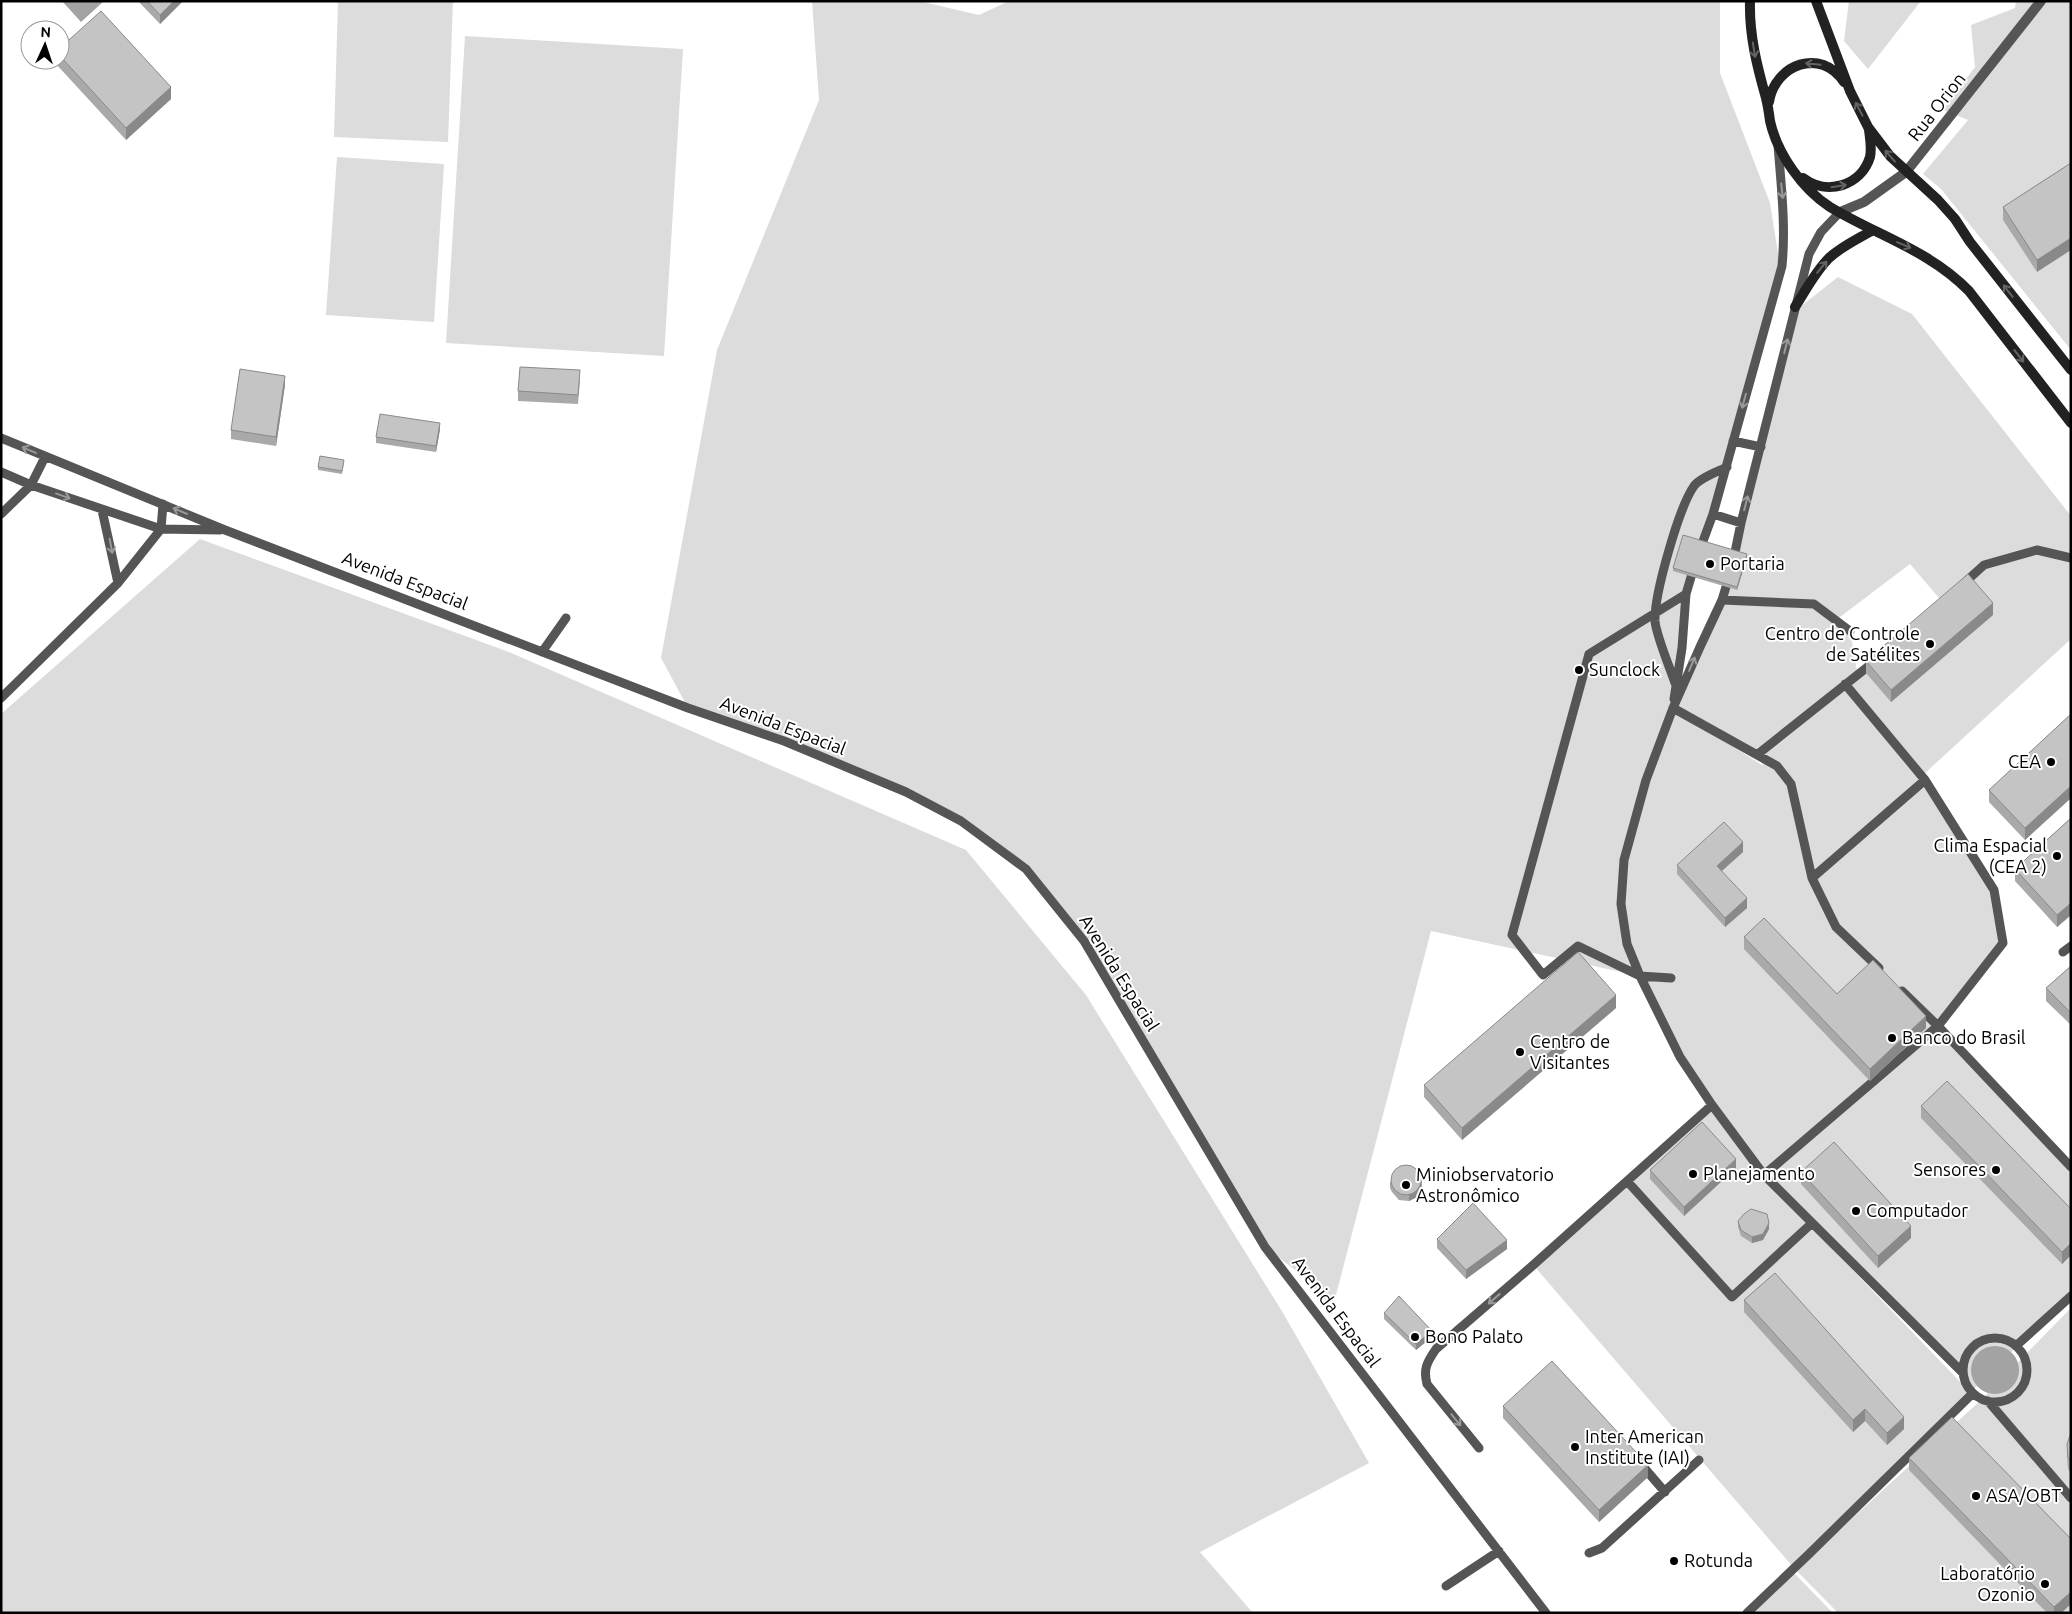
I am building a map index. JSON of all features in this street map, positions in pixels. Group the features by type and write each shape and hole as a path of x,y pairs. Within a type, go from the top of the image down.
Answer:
{"main road":[{"path":"1750,1 1753,52 1769,107"},
{"path":"1816,1 1850,91 1868,127 1890,156 1938,200 1954,219 2071,370"},
{"path":"1850,91 1840,76 1826,66 1804,63 1789,70 1778,79 1771,89 1770,121 1777,142 1794,171 1829,206 1873,230 1916,250 1952,274 1969,291 2071,423"},
{"path":"1794,171 1805,180 1818,185 1845,186 1865,168 1870,156 1868,127"},
{"path":"1795,307 1815,275 1830,258 1873,230"}],"street":[{"name":"Rua Orion","path":"1840,212 1864,202 1906,172 2041,1"}],"lane":[{"path":"1673,708 1682,648 1686,594 1696,559 1713,514 1782,266 1784,210 1777,142"},
{"path":"1840,212 1821,232 1809,254 1722,600 1673,708 1646,780 1624,860 1621,904 1627,944 1640,976 1680,1057 1712,1105 1764,1175 1963,1374"},
{"name":"Avenida Espacial","path":"1,438 225,530 688,708 784,741 906,792 961,821 1026,869 1084,941 1265,1247 1546,1613"},
{"path":"1733,441 1760,447"},
{"path":"1,514 31,485 45,457"},
{"path":"1676,685 1655,622 1657,600 1668,554 1685,501 1695,484 1727,466"},
{"name":"Avenida Espacial","path":"1,472 31,485 161,529 225,530"},
{"path":"1,698 118,582 161,529 163,504"},
{"path":"102,510 118,582"},
{"path":"1713,514 1741,522"},
{"path":"1956,590 1984,565 2028,552 2036,550 2071,558"},
{"path":"1671,978 1640,976 1578,946 1543,975 1512,935 1589,654 1686,594"},
{"path":"1722,600 1814,604 1850,631"},
{"path":"542,652 566,618"},
{"path":"1758,754 1880,657"},
{"path":"1764,1175 1938,1026 2003,943 1994,890 1925,780 1845,684"},
{"path":"1673,708 1777,766 1791,784 1812,878 1836,926 1883,973"},
{"path":"1812,878 1925,780"},
{"path":"1897,986 1938,1026 2071,1167"},
{"path":"1478,1448 1427,1384 1424,1373 1436,1349 1712,1105"},
{"path":"1627,1181 1732,1298 1811,1224"},
{"path":"2017,1345 2071,1296"},
{"path":"1988,1401 1999,1402 2009,1399 2018,1393 2028,1374 2028,1363 2024,1353 2017,1345 2007,1339 1996,1337 1980,1341 1968,1352 1964,1362 1963,1374 1966,1384 1973,1393 1988,1401 2071,1498"},
{"path":"1747,1613 1973,1393"},
{"path":"1634,1456 1665,1492"},
{"path":"1589,1553 1602,1548 1699,1460"},
{"path":"1446,1586 1499,1551"}],"shaded area":[{"path":"62,1 104,1 81,22"},
{"path":"338,1 453,1 448,142 334,137"},
{"path":"812,1 919,1 979,15 1009,1 1720,1 1720,73 1770,203 1780,266 1686,594 1673,706 1722,600 1796,310 1838,277 1912,314 2071,516 2071,553 2042,550 2071,558 2071,639 1826,864 1925,780 1994,890 2003,943 1938,1031 2071,1172 2071,1293 1974,1389 1765,1175 1712,1105 1640,976 1431,931 1331,1314 1307,1279 1265,1247 1084,941 1026,869 961,821 906,792 688,708 661,658 717,350 819,100","holes":["1910,564 1939,598 1976,571 1857,671 1850,631 1836,620","1682,714 1758,754 1763,765 1762,765"]},
{"path":"1849,1 1921,1 1868,69 1844,41"},
{"path":"2016,1 2071,1 2071,350 1941,189 1923,174 1968,120 1943,110 1975,67 1971,25 2015,8"},
{"path":"465,36 683,49 664,356 446,343"},
{"path":"337,157 444,164 434,322 326,315"},
{"path":"200,539 509,652 966,850 1086,995 1283,1313 1369,1463 1200,1552 1253,1613 1,1613 1,714"},
{"path":"1712,1108 1763,1177 1971,1393 1793,1567 1535,1267"},
{"path":"2071,1308 2071,1613 1838,1613 1796,1570 1981,1400"},
{"path":"1995,1346 2004,1348 2012,1353 2017,1361 2019,1370 2017,1379 2012,1387 2004,1392 1995,1394 1986,1392 1978,1387 1973,1379 1971,1370 1973,1361 1978,1353 1986,1348"},
{"path":"1792,1571 1833,1613 1747,1613"}],"building":[{"path":"147,1 174,1 160,15"},
{"path":"101,11 171,87 126,128 70,67 70,39"},
{"path":"2071,163 2071,238 2037,260 2003,207"},
{"path":"520,367 580,370 578,395 518,391"},
{"path":"240,369 285,376 276,437 231,430"},
{"path":"380,414 440,423 436,446 376,437"},
{"path":"320,456 344,460 342,471 318,467"},
{"name":"Portaria","path":"1683,535 1747,554 1737,587 1673,568"},
{"name":"Centro de Controle de Satélites","path":"1968,574 1993,603 1891,690 1866,661"},
{"name":"CEA","path":"2071,714 2071,786 2025,828 1989,790"},
{"name":"Clima Espacial (CEA 2)","path":"2071,818 2071,903 2057,915 2015,869"},
{"path":"1724,822 1743,842 1717,866 1747,898 1725,918 1677,865"},
{"path":"1764,918 1837,994 1873,960 1926,1016 1870,1069 1744,937"},
{"name":"Centro de Visitantes","path":"1578,952 1616,995 1462,1128 1424,1085"},
{"path":"2071,966 2071,1013 2046,988"},
{"name":"Sensores","path":"1947,1081 2071,1209 2071,1243 2062,1252 1921,1106"},
{"name":"Planejamento","path":"1702,1122 1736,1159 1684,1207 1650,1170"},
{"name":"Computador","path":"1834,1142 1911,1226 1878,1256 1801,1172"},
{"name":"Miniobservatorio Astronômico","path":"1406,1165 1417,1169 1421,1180 1417,1191 1406,1195 1395,1191 1391,1180 1395,1169"},
{"path":"1473,1203 1507,1240 1466,1270 1437,1239"},
{"path":"1751,1209 1767,1214 1769,1223 1763,1234 1752,1237 1741,1230 1738,1221"},
{"path":"1775,1273 1904,1417 1887,1433 1865,1409 1853,1420 1744,1300"},
{"path":"1399,1296 1432,1331 1416,1344 1384,1313"},
{"name":"Inter American Institute (IAI)","path":"1552,1361 1648,1465 1599,1510 1503,1406"},
{"path":"1952,1417 2071,1539 2071,1592 2054,1607 1909,1458"},
{"path":"2071,1433 2071,1461 2068,1457 2067,1444"}],"place":[{"name":"Portaria","path":"1710,564"},
{"name":"Centro de Controle de Satélites","path":"1930,644"},
{"name":"Sunclock","path":"1579,670"},
{"name":"CEA","path":"2051,762"},
{"name":"Clima Espacial (CEA 2)","path":"2057,856"},
{"name":"Banco do Brasil","path":"1892,1038"},
{"name":"Centro de Visitantes","path":"1520,1052"},
{"name":"Sensores","path":"1996,1170"},
{"name":"Planejamento","path":"1693,1174"},
{"name":"Miniobservatorio Astronômico","path":"1406,1185"},
{"name":"Computador","path":"1856,1211"},
{"name":"Bono Palato","path":"1415,1337"},
{"name":"Inter American Institute (IAI)","path":"1575,1447"},
{"name":"ASA/OBT","path":"1976,1496"},
{"name":"Rotunda","path":"1674,1561"},
{"name":"Laboratório Ozonio","path":"2045,1584"}]}
